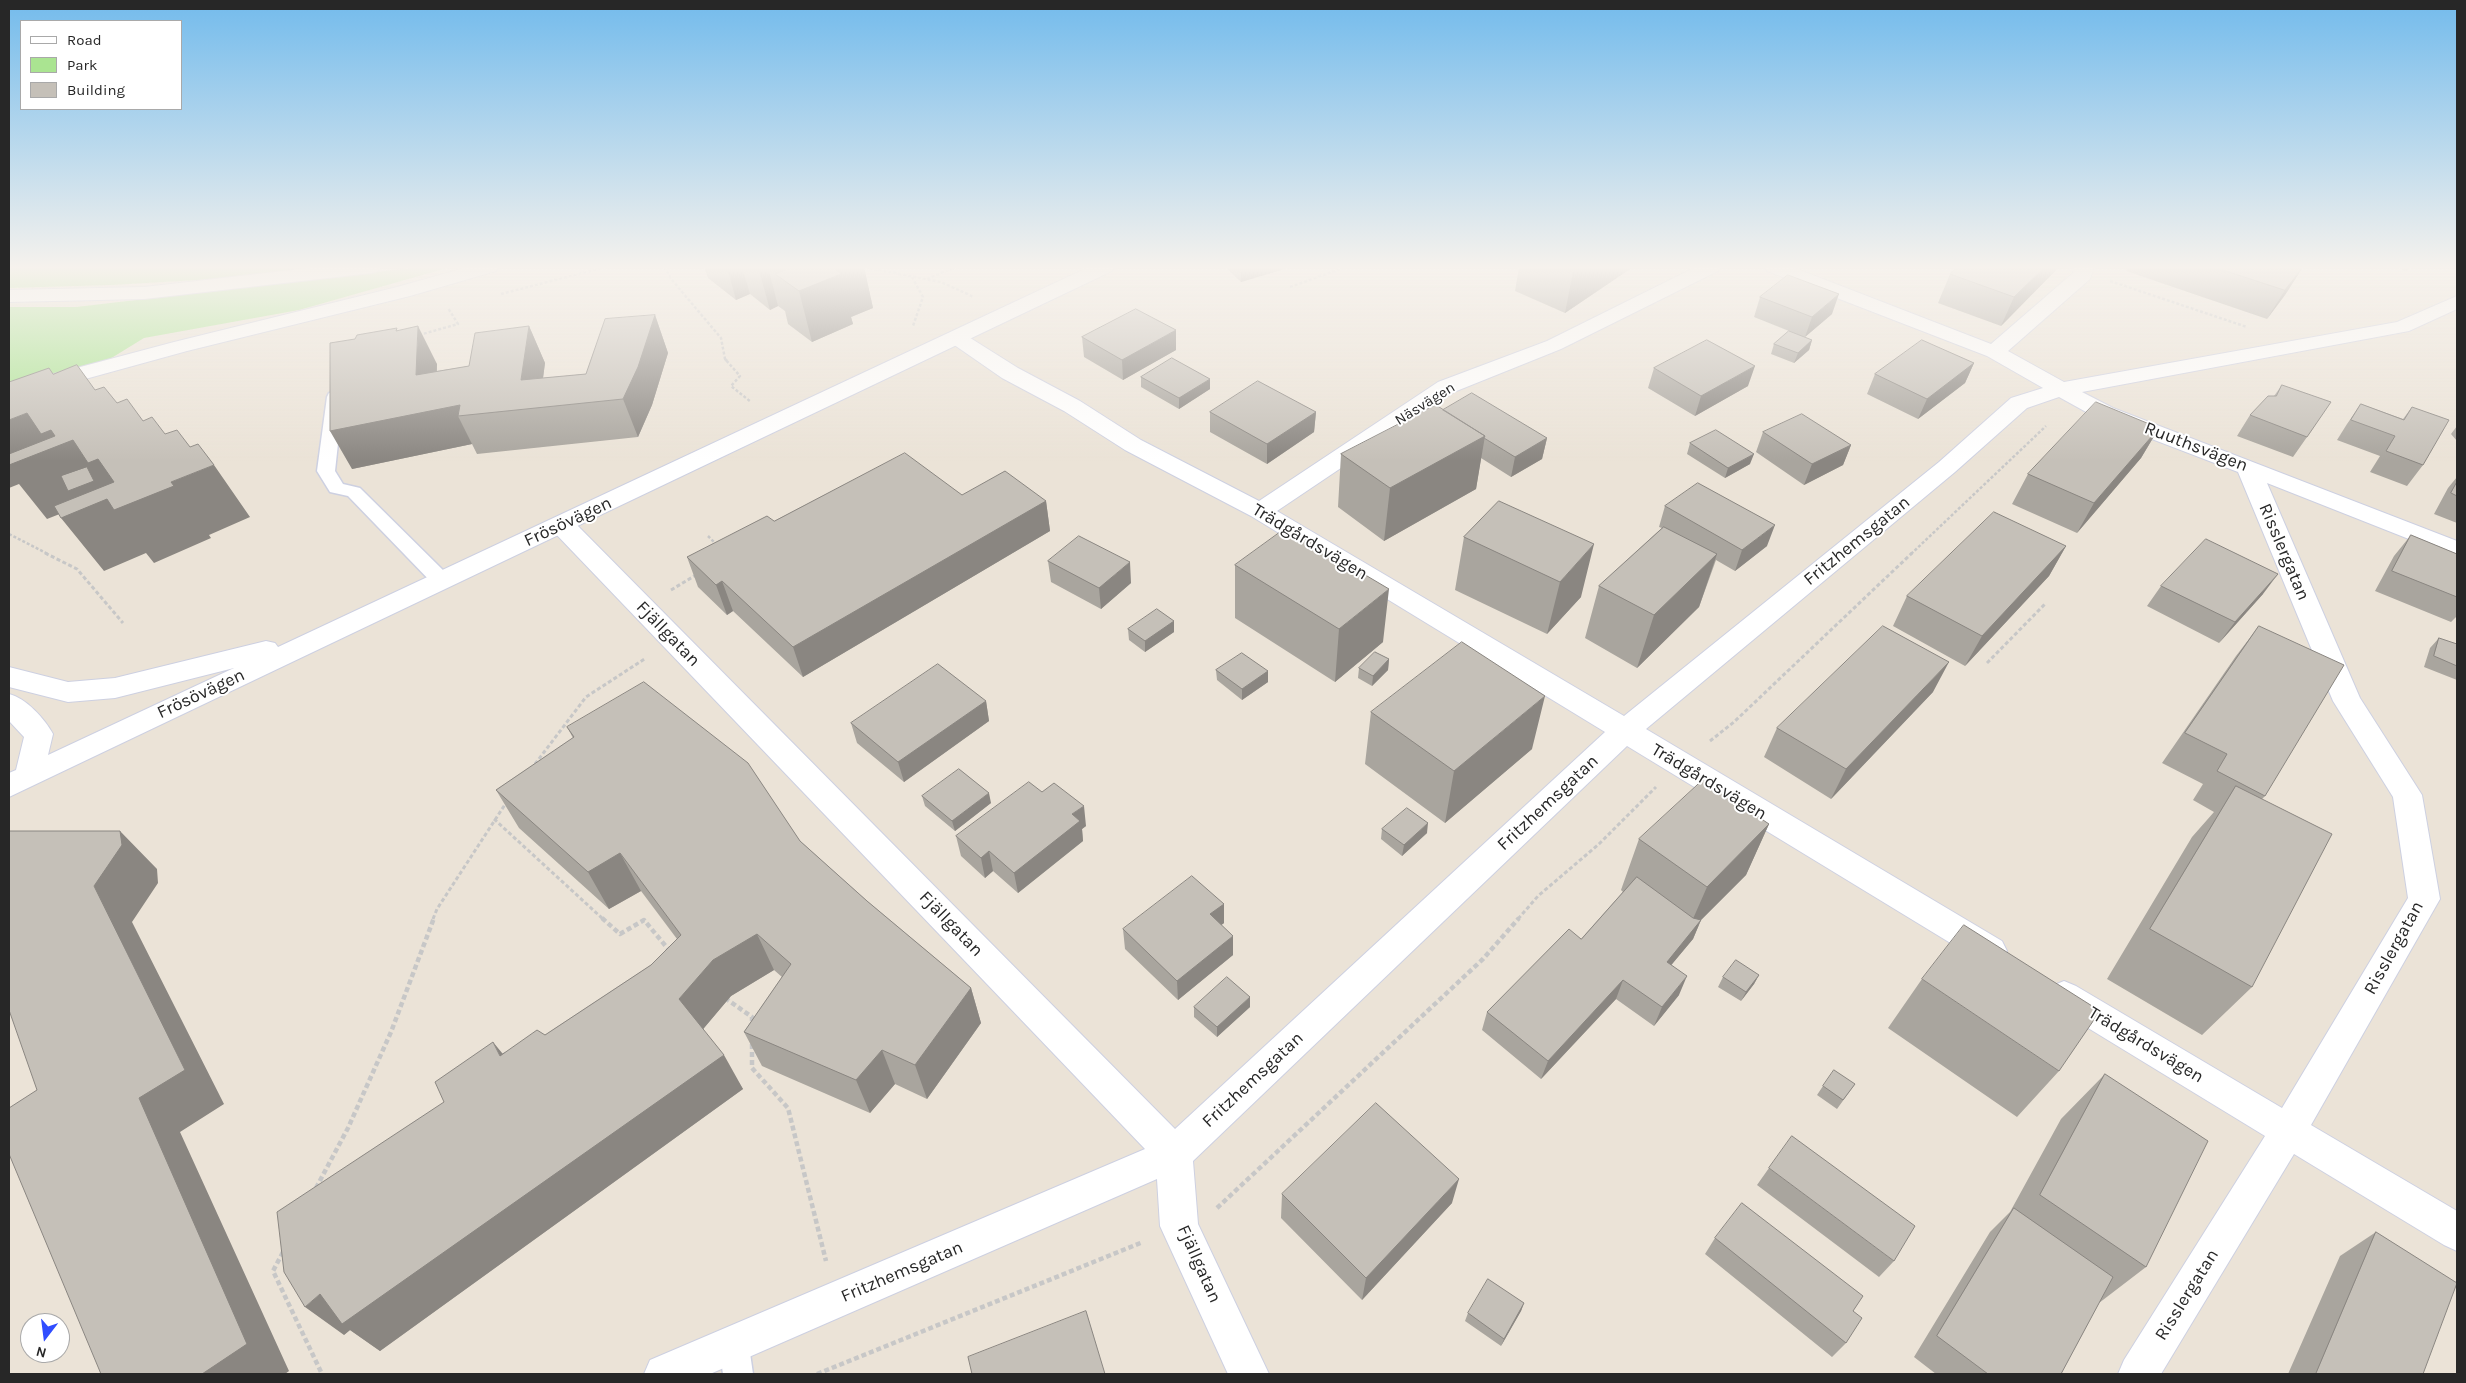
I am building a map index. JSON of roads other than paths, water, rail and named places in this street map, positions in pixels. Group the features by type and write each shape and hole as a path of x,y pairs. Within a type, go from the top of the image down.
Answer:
{"street":[{"path":"9,393 240,332"},
{"name":"Frösövägen","path":"16,778 562,525 969,332"},
{"name":"Näsvägen","path":"1260,511 1446,387 1554,344 1579,332"},
{"name":"Ruuthsvägen","path":"1941,332 1994,352 2098,409 2457,550"},
{"path":"1994,352 2016,332"},
{"name":"Fritzhemsgatan","path":"664,1374 736,1360 836,1301 1174,1154 1625,731 1947,467 2020,403 2060,389 2376,332"},
{"name":"Trädgårdsvägen","path":"957,338 1010,374 1072,406 1133,445 1260,511 2009,962"},
{"name":"Risslergatan","path":"2138,1374 2288,1130 2424,899 2407,795 2347,701 2248,467"},
{"name":"Fjällgatan","path":"562,525 1174,1154 1179,1226 1249,1374"},
{"path":"9,677 68,692 114,688 335,631"},
{"path":"9,704 39,734 16,778"},
{"name":"Trädgårdsvägen","path":"2043,983 2457,1232"}],"lane":[{"path":"338,382 330,426 326,471 336,488 354,492 442,581"}]}
